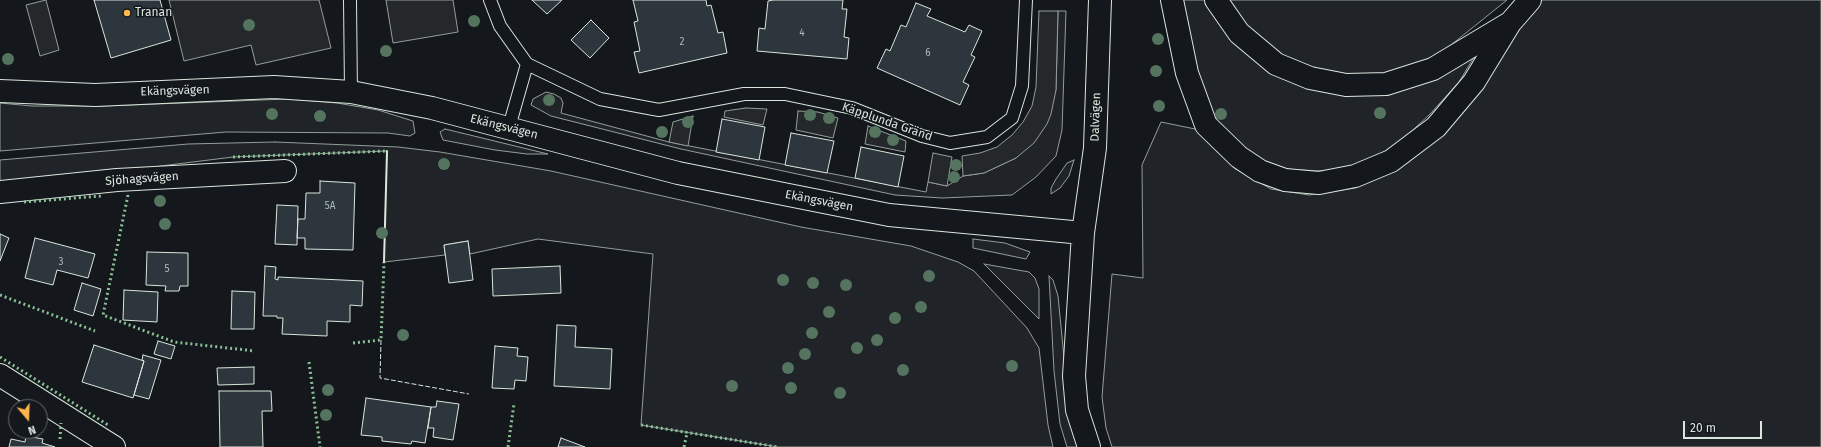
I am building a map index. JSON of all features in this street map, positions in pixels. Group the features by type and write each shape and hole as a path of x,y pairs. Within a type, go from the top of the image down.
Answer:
{"street":[{"name":"Dalvägen","path":"1082,233 1094,148 1100,0"},
{"path":"1172,0 1187,73 1206,125 1239,157 1260,171 1285,180 1319,183 1355,176 1391,161 1436,127 1474,82 1510,23 1530,0"},
{"path":"1216,0 1238,33 1276,64 1310,78 1346,85 1386,84 1433,69 1510,23"},
{"name":"Ekängsvägen","path":"0,91 12,93 95,94 274,87 351,92 432,108 678,173 889,215 1082,233"},
{"name":"Sjöhagsvägen","path":"0,192 117,180 285,171"},
{"path":"1082,233 1074,376 1077,410 1089,447"},
{"path":"0,376 114,447"}],"lane":[{"path":"350,0 351,92"},
{"name":"Käpplunda Gränd","path":"490,0 500,26 527,64 600,99 659,110 744,94 785,94 852,108 922,136 950,143 987,138 1012,118 1022,86 1026,0"},
{"path":"509,128 527,64"}],"shaded area":[{"path":"46,0 59,50 40,56 26,5"},
{"path":"169,0 319,0 331,48 256,65 251,45 184,61"},
{"path":"386,0 453,0 458,32 393,43"},
{"path":"1183,0 1207,0 1234,41 1255,61 1278,76 1348,93 1477,52 1459,82 1430,114 1399,143 1370,160 1343,169 1318,171 1287,169 1254,157 1223,131 1205,99 1193,58"},
{"path":"1227,0 1507,0 1436,57 1401,73 1361,76 1314,70 1284,59 1257,38"},
{"path":"1542,0 1821,0 1821,447 1112,447 1106,428 1102,397 1112,274 1143,278 1142,165 1161,122 1200,130 1234,168 1271,189 1309,195 1355,188 1400,168 1456,120 1524,23"},
{"path":"1039,11 1058,11 1056,90 1051,114 1047,124 1034,143 1016,158 984,173 963,176 962,156 980,153 997,147 1012,135 1023,122 1032,106 1036,87"},
{"path":"1058,11 1066,11 1062,130 1056,156 1036,177 1012,195 942,198 895,195 681,149 551,116 531,105 533,99 546,92 561,98 563,103 561,113 669,142 926,192 928,182 947,186 963,176 984,173 1016,158 1056,90"},
{"path":"287,99 337,103 378,110 413,121 415,133 410,136 388,133 226,132 0,151 0,103 32,106 104,106"},
{"path":"746,108 767,109 763,125 724,117 725,111"},
{"path":"798,111 818,112 838,118 833,138 796,130"},
{"path":"693,116 688,146 669,142 673,122"},
{"path":"868,126 906,141 905,152 865,144"},
{"path":"445,129 548,154 527,154 495,150 443,140 440,132"},
{"path":"275,142 398,147 440,152 551,171 801,227 911,246 958,262 974,271 1027,328 1039,348 1048,425 1053,447 778,447 641,425 653,254 538,239 470,254 468,241 444,245 445,255 384,262 387,151 233,157 0,186 0,160 188,144"},
{"path":"933,153 952,157 947,186 928,182"},
{"path":"1074,160 1069,176 1060,188 1051,194 1051,188 1056,179 1067,163"},
{"path":"973,239 1005,243 1030,252 1026,259 973,248"},
{"path":"984,264 1029,272 1035,278 1039,289 1039,319"},
{"path":"1049,276 1053,280 1058,296 1070,419 1078,447 1067,447 1060,424 1054,371"}],"building":[{"path":"94,0 160,0 171,40 111,58"},
{"path":"532,0 562,0 547,14"},
{"path":"633,0 706,0 707,6 711,5 718,33 723,32 727,53 639,73 634,52 640,51 634,22 638,21"},
{"path":"843,0 842,9 847,9 844,37 849,38 847,59 757,51 759,28 765,29 768,1"},
{"path":"916,3 931,9 927,16 965,32 969,25 982,31 971,55 975,57 963,82 969,85 960,105 877,68 886,49 890,51 901,25 906,27"},
{"path":"591,20 609,38 590,58 571,40"},
{"path":"722,119 765,127 759,160 716,152"},
{"path":"791,133 834,141 827,173 785,165"},
{"path":"861,147 904,156 898,187 855,178"},
{"path":"320,181 355,183 353,250 305,249 305,238 297,238 298,219 305,219 306,193 320,193"},
{"path":"277,205 298,206 297,245 275,244"},
{"path":"0,234 9,238 0,261"},
{"path":"35,238 95,254 88,278 57,270 53,285 25,278"},
{"path":"468,241 473,280 449,283 444,245"},
{"path":"147,252 188,253 188,286 180,286 179,291 165,291 166,286 146,285"},
{"path":"265,266 276,267 275,279 278,280 278,277 363,281 362,306 350,305 350,322 327,321 327,336 282,334 283,318 277,318 277,316 263,316"},
{"path":"560,266 561,293 493,296 492,269"},
{"path":"82,283 101,289 93,316 74,310"},
{"path":"124,290 158,292 157,322 123,320"},
{"path":"232,291 255,292 254,329 231,329"},
{"path":"557,325 576,326 575,347 612,349 610,389 554,386"},
{"path":"158,341 175,346 171,359 154,354"},
{"path":"94,345 144,361 133,398 82,382"},
{"path":"495,346 518,348 517,356 528,357 526,381 515,380 514,389 492,388"},
{"path":"143,355 161,360 149,399 134,395 144,361 142,360"},
{"path":"254,367 254,384 218,385 217,368"},
{"path":"219,391 271,391 272,411 262,411 263,447 220,447"},
{"path":"366,398 431,407 425,443 412,441 411,444 382,441 382,437 361,435"},
{"path":"437,401 459,404 453,440 433,437 434,428 428,428 431,407 436,407"},
{"path":"561,438 585,447 558,447"},
{"path":"11,439 25,442 26,439 43,439 42,443 55,447 9,447"}],"hedge":[{"path":"233,157 387,151"},
{"path":"128,195 103,315 174,342 255,351"},
{"path":"24,202 101,196"},
{"path":"353,343 381,340 384,262"},
{"path":"0,295 95,331"},
{"path":"0,357 108,425"},
{"path":"309,362 320,447"},
{"path":"508,447 514,404"},
{"path":"60,439 61,423"},
{"path":"641,425 778,447"},
{"path":"684,447 687,433"}],"fence":[{"path":"381,340 380,378 469,394"}],"wall":[{"path":"384,262 387,151"}],"place":[{"name":"Tranan","path":"127,13"}]}
